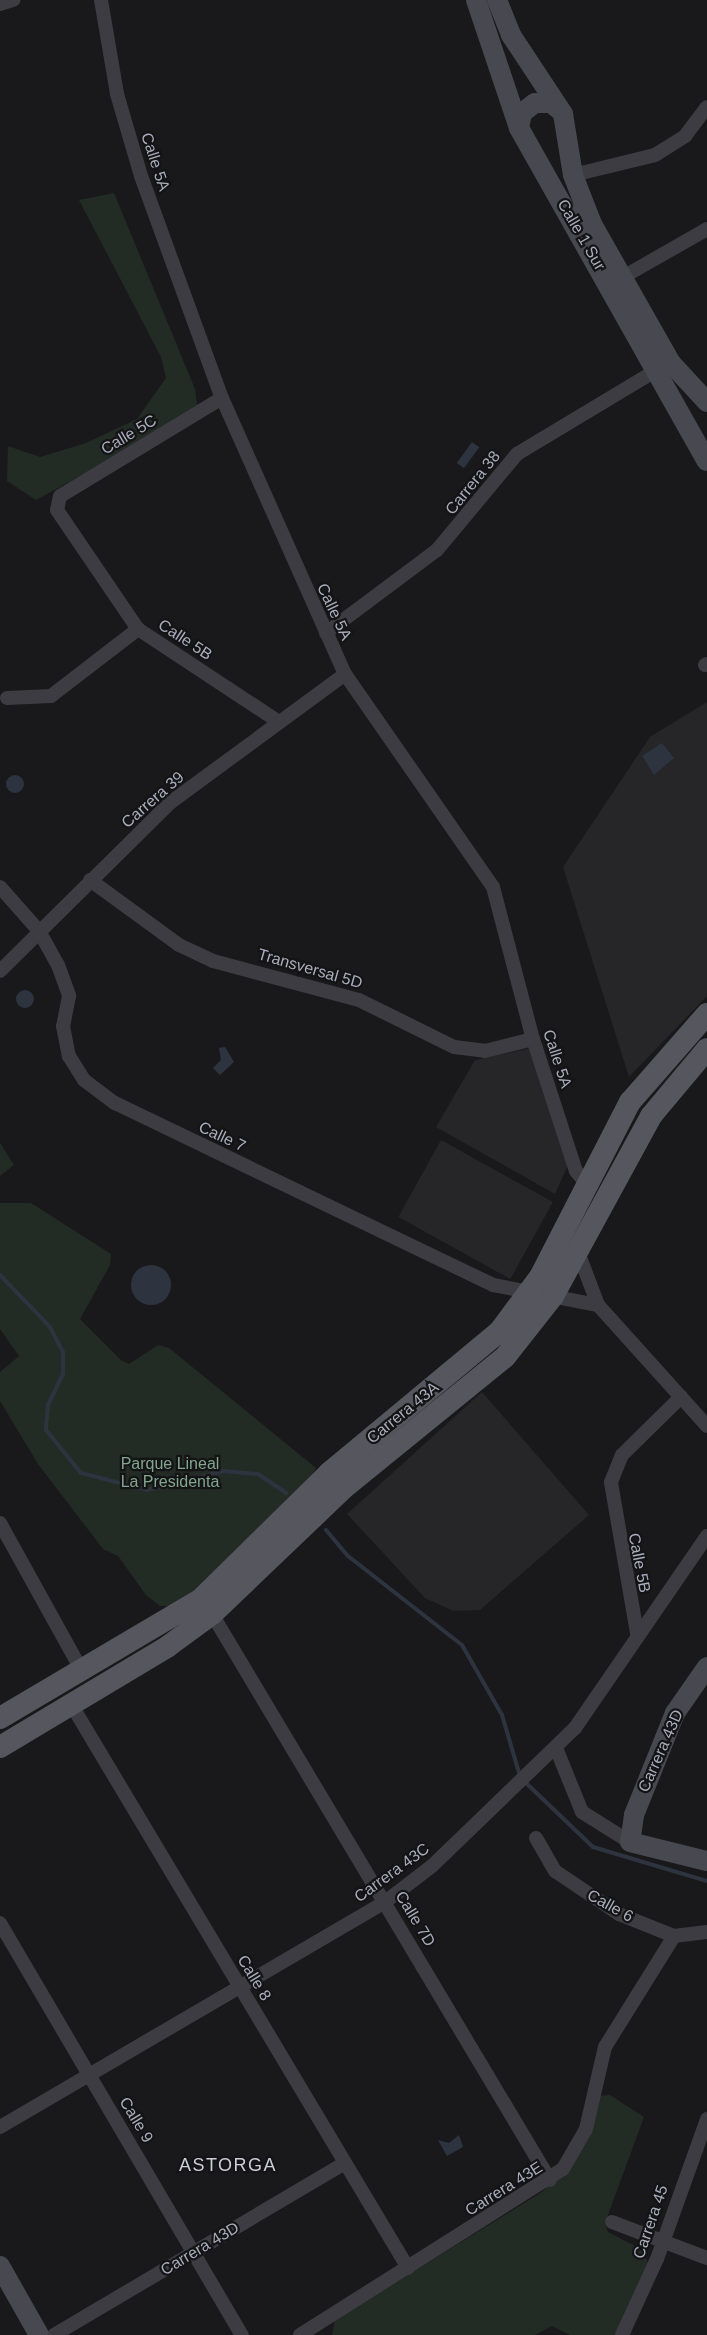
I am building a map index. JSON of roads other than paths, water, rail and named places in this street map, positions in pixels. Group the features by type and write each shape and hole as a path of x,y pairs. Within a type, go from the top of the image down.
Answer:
{"main road":[{"name":"Carrera 43A","path":"0,1747 212,1614 345,1487 505,1357 553,1296 578,1252 630,1102 707,1014"},
{"name":"Carrera 43A","path":"0,1718 201,1599 329,1473 485,1345 529,1295 660,1102 707,1049"}],"street":[{"path":"0,4 13,0"},
{"name":"Calle 5A","path":"101,0 117,94 141,176 222,398 345,674 493,887 533,1039 576,1171 598,1192"},
{"name":"Calle 1 Sur","path":"476,0 519,129 707,460"},
{"name":"Calle 1 Sur","path":"497,0 511,35 563,114 573,175 623,277 671,363 707,402"},
{"path":"519,129 522,113 535,103 551,103 563,114"},
{"path":"573,175 655,155 684,136 707,107"},
{"path":"623,277 707,229"},
{"name":"Carrera 38","path":"326,633 437,550 517,454 657,370"},
{"name":"Calle 5C","path":"57,502 222,398"},
{"name":"Calle 5B","path":"57,502 138,629 279,722"},
{"path":"7,698 51,696 138,629"},
{"name":"Carrera 39","path":"0,971 171,802 345,674"},
{"name":"Transversal 5D","path":"90,880 179,945 213,961 359,1000 454,1047 485,1051 533,1039"},
{"name":"Calle 7","path":"0,887 39,931 69,996 63,1026 69,1056 84,1080 182,1137 493,1286 529,1295 553,1296"},
{"path":"578,1252 598,1305 707,1426"},
{"path":"553,1296 598,1305"},
{"name":"Calle 5B","path":"637,1633 611,1499 622,1455 681,1397"},
{"path":"0,1523 82,1671"},
{"name":"Carrera 43C","path":"0,2127 91,2076 385,1902 461,1840 545,1760 612,1680 637,1633 707,1536"},
{"name":"Calle 7D","path":"212,1614 550,2180"},
{"name":"Carrera 43D","path":"630,1842 634,1815 675,1713 707,1667"},
{"name":"Calle 8","path":"71,1704 408,2268"},
{"path":"556,1748 582,1812 630,1842 707,1861"},
{"name":"Calle 6","path":"536,1838 568,1882 619,1914 674,1936 707,1932"},
{"name":"Calle 9","path":"0,1923 242,2335"},
{"name":"Carrera 43E","path":"300,2335 550,2180 586,2129 605,2047 674,1936"},
{"name":"Carrera 45","path":"622,2335 664,2241 707,2119"},
{"name":"Carrera 43D","path":"54,2335 345,2163"},
{"path":"612,2222 707,2258"},
{"path":"1,2269 39,2335"}],"waterway":[{"path":"0,1275 50,1327 63,1352 63,1374 48,1405 46,1430 81,1473 147,1490 223,1471 258,1474 286,1493"},
{"path":"326,1530 348,1556 462,1645 502,1715 520,1776"},
{"path":"525,1782 593,1847 707,1881"}],"district":[{"name":"ASTORGA","path":"228,2165"}],"park label":[{"name":"Parque Lineal La Presidenta","path":"170,1473"}]}
